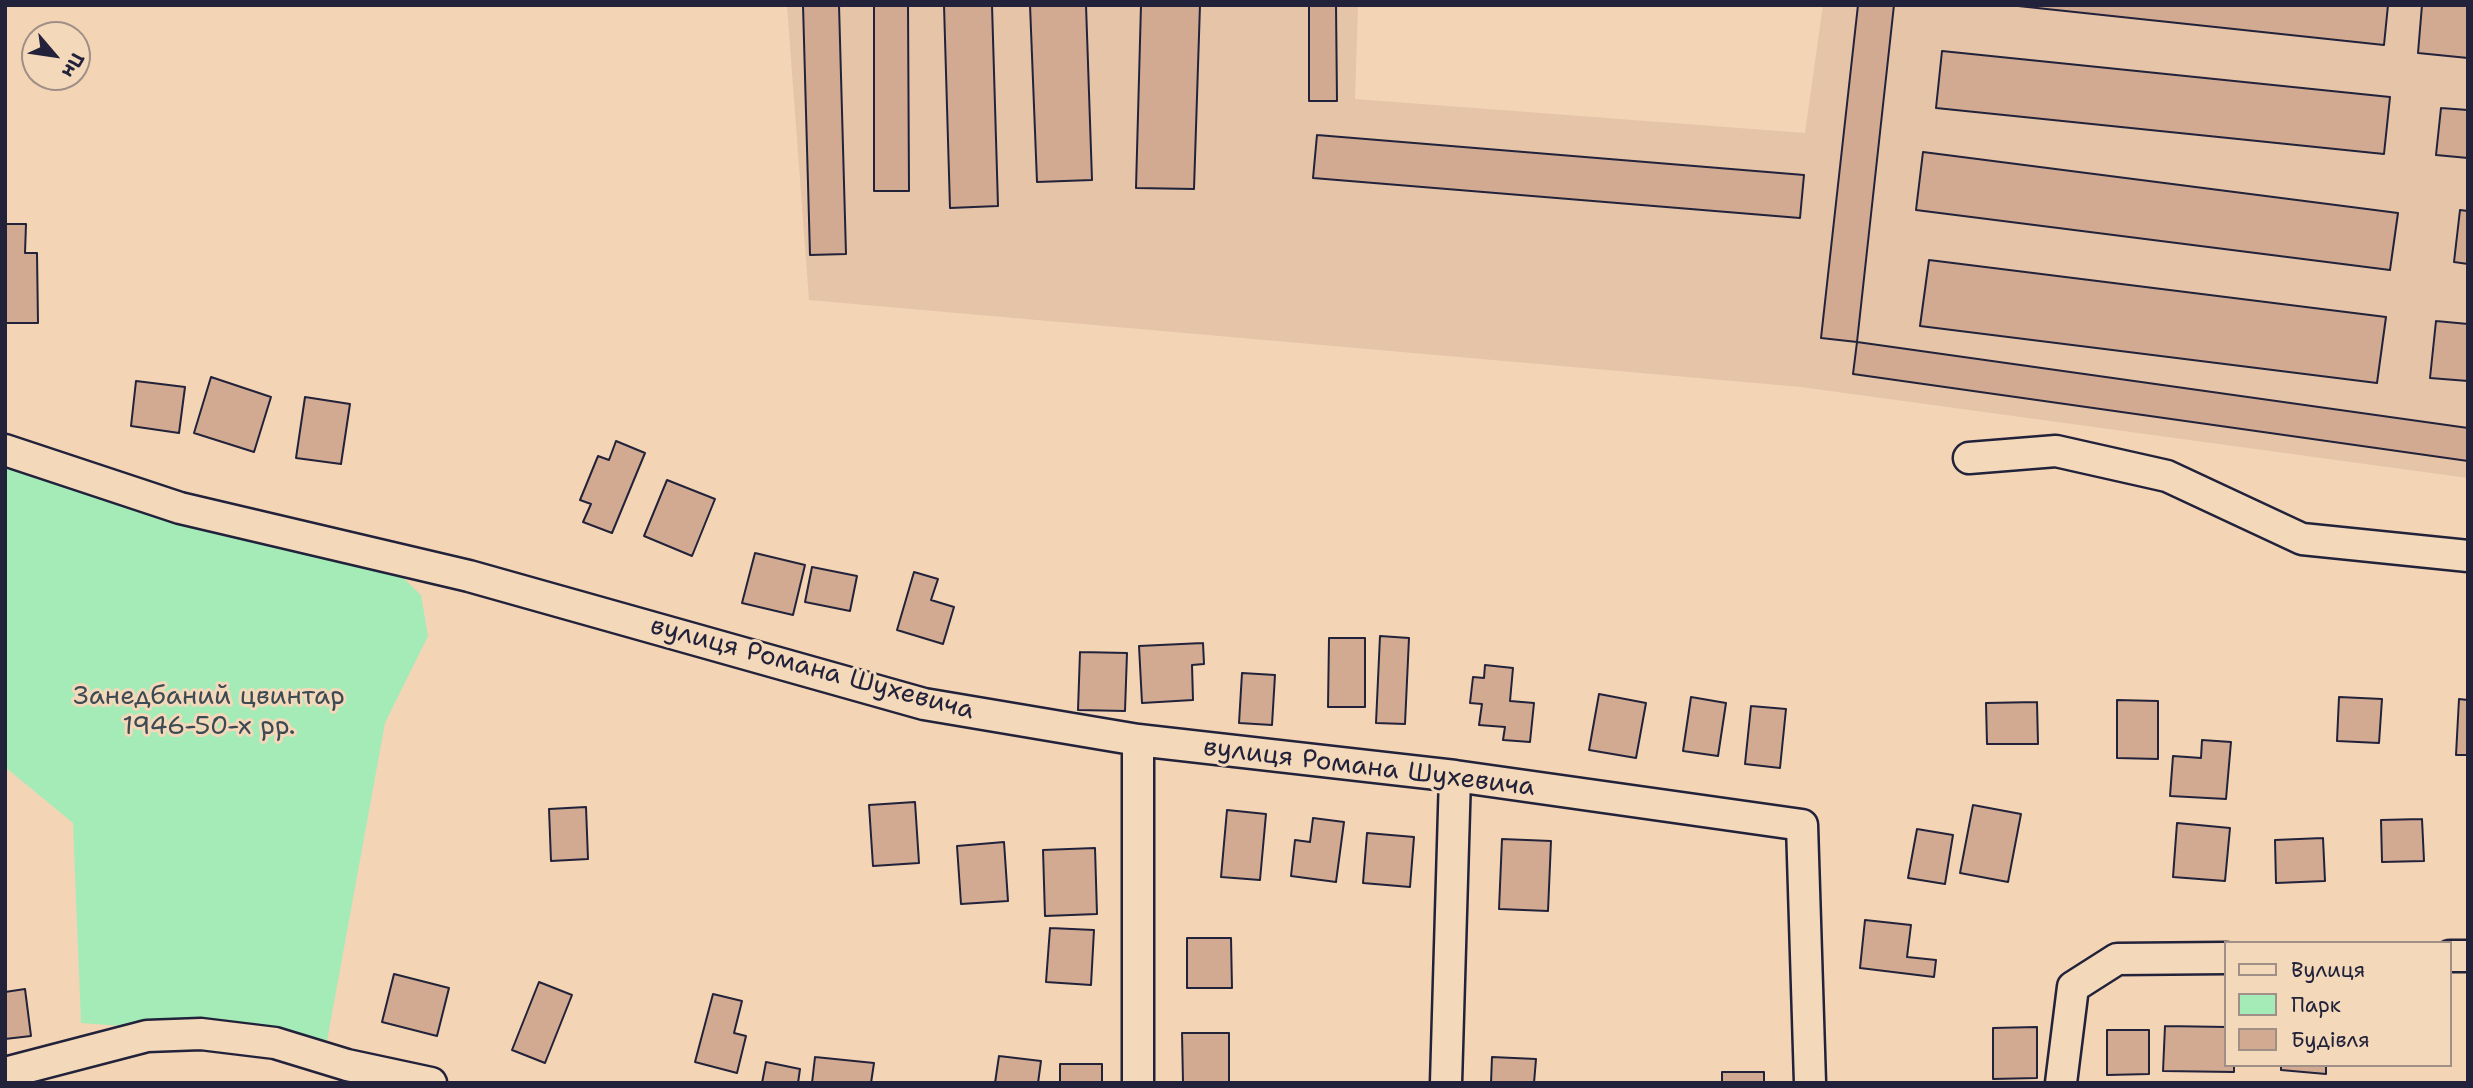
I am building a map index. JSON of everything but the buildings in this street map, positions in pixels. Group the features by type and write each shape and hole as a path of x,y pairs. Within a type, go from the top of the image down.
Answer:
{"street":[{"name":"вулиця Романа Шухевича","path":"5,450 180,508 469,576 924,704 1138,740 1455,776 1802,825 1810,1083"},
{"path":"1969,458 2056,451 2167,476 2302,539 2468,556"},
{"path":"1138,740 1138,1083"},
{"path":"1446,1083 1455,776"},
{"path":"2061,1083 2073,987 2117,959 2224,958"},
{"path":"5,1073 147,1036 201,1034 275,1043 347,1065 431,1083"}],"shaded area":[{"path":"787,5 1358,5 1355,99 1805,133 1823,5 2468,5 2468,478 1801,387 809,300"}],"green space":[{"name":"Занедбаний цвинтар 1946-50-х рр.","path":"5,465 160,518 401,576 421,595 428,636 385,723 327,1041 81,1023 73,823 5,767"}]}
